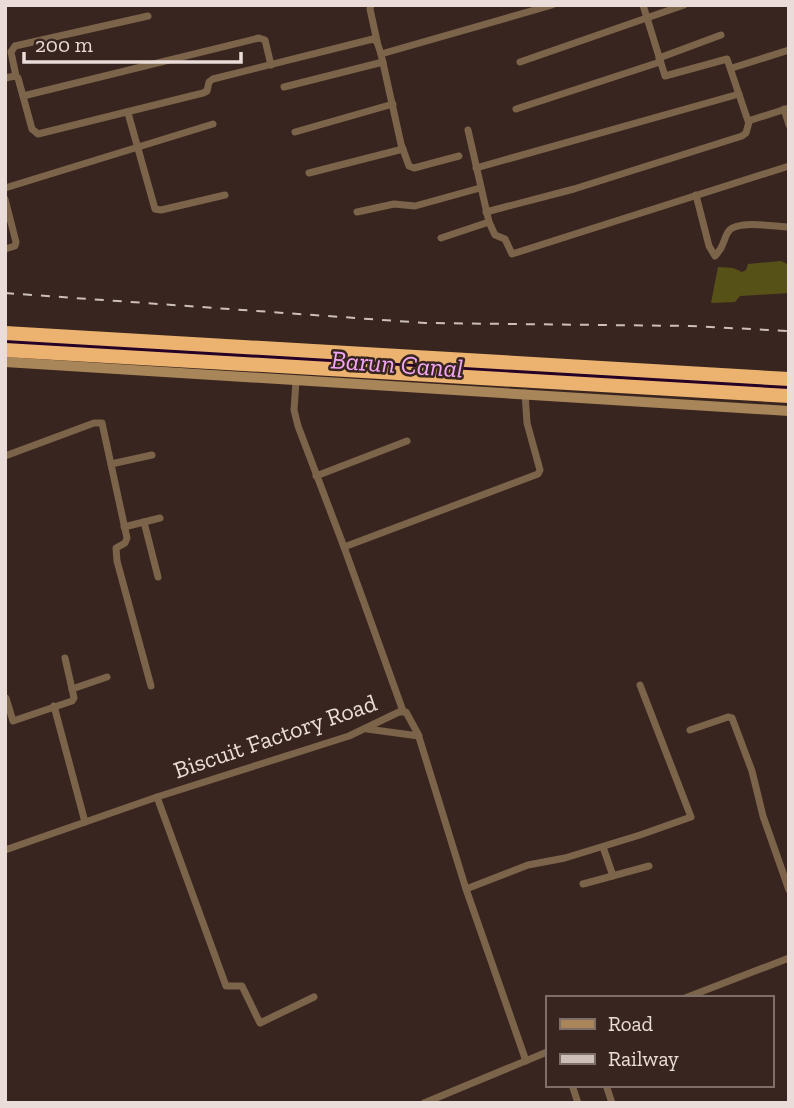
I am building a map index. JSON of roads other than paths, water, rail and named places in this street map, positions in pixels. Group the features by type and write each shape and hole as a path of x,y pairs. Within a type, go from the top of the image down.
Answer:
{"highway":[{"path":"5,333 789,379"},
{"path":"5,349 789,396"}],"main road":[{"path":"5,362 789,411"}],"street":[{"path":"371,5 377,42 408,164 412,168 459,156"},
{"path":"284,87 552,5"},
{"path":"643,5 664,74 668,77 725,59 729,61 749,121"},
{"path":"520,62 684,5"},
{"path":"148,16 15,46 11,52 32,129 38,134 128,113 205,92 213,79 372,39 377,42"},
{"path":"516,109 659,60 721,35"},
{"path":"23,96 259,38 265,40 271,65"},
{"path":"732,68 789,50"},
{"path":"5,78 16,76"},
{"path":"476,168 739,94"},
{"path":"295,132 393,104"},
{"path":"749,121 787,109 789,125"},
{"path":"128,113 155,209 162,210 225,195"},
{"path":"485,212 574,189 744,136 749,121"},
{"path":"5,188 213,124"},
{"path":"468,130 485,212 495,235 504,238 509,252 514,254 789,166"},
{"path":"309,173 403,149"},
{"path":"357,212 394,204 415,206 480,188"},
{"path":"696,195 709,246 715,256 723,249 728,231 733,226 789,228"},
{"path":"5,199 16,244 5,249"},
{"path":"441,238 489,222"},
{"path":"296,381 295,416 403,711"},
{"path":"344,547 539,473 527,423 525,393"},
{"path":"5,456 99,422 103,428 126,541 116,548 115,552 151,686"},
{"path":"316,476 407,441"},
{"path":"111,464 152,455"},
{"path":"124,527 160,519"},
{"path":"144,522 158,577"},
{"path":"6,698 9,723 73,700 65,658"},
{"path":"72,689 107,677"},
{"path":"466,888 528,865 603,847 691,817 640,685"},
{"path":"54,706 85,822"},
{"name":"Biscuit Factory Road","path":"5,850 366,729 403,711 412,721 418,736 466,888 526,1061"},
{"path":"690,730 728,717 733,719 789,890"},
{"path":"366,729 418,736"},
{"path":"157,797 226,986 243,986 260,1023 314,997"},
{"path":"603,847 613,876"},
{"path":"583,884 649,866"},
{"path":"690,996 789,958"},
{"path":"425,1103 546,1052"}],"waterway":[{"name":"Barun Canal","path":"5,340 789,388"}],"railway":[{"path":"5,293 425,323 690,326 789,331"}]}
